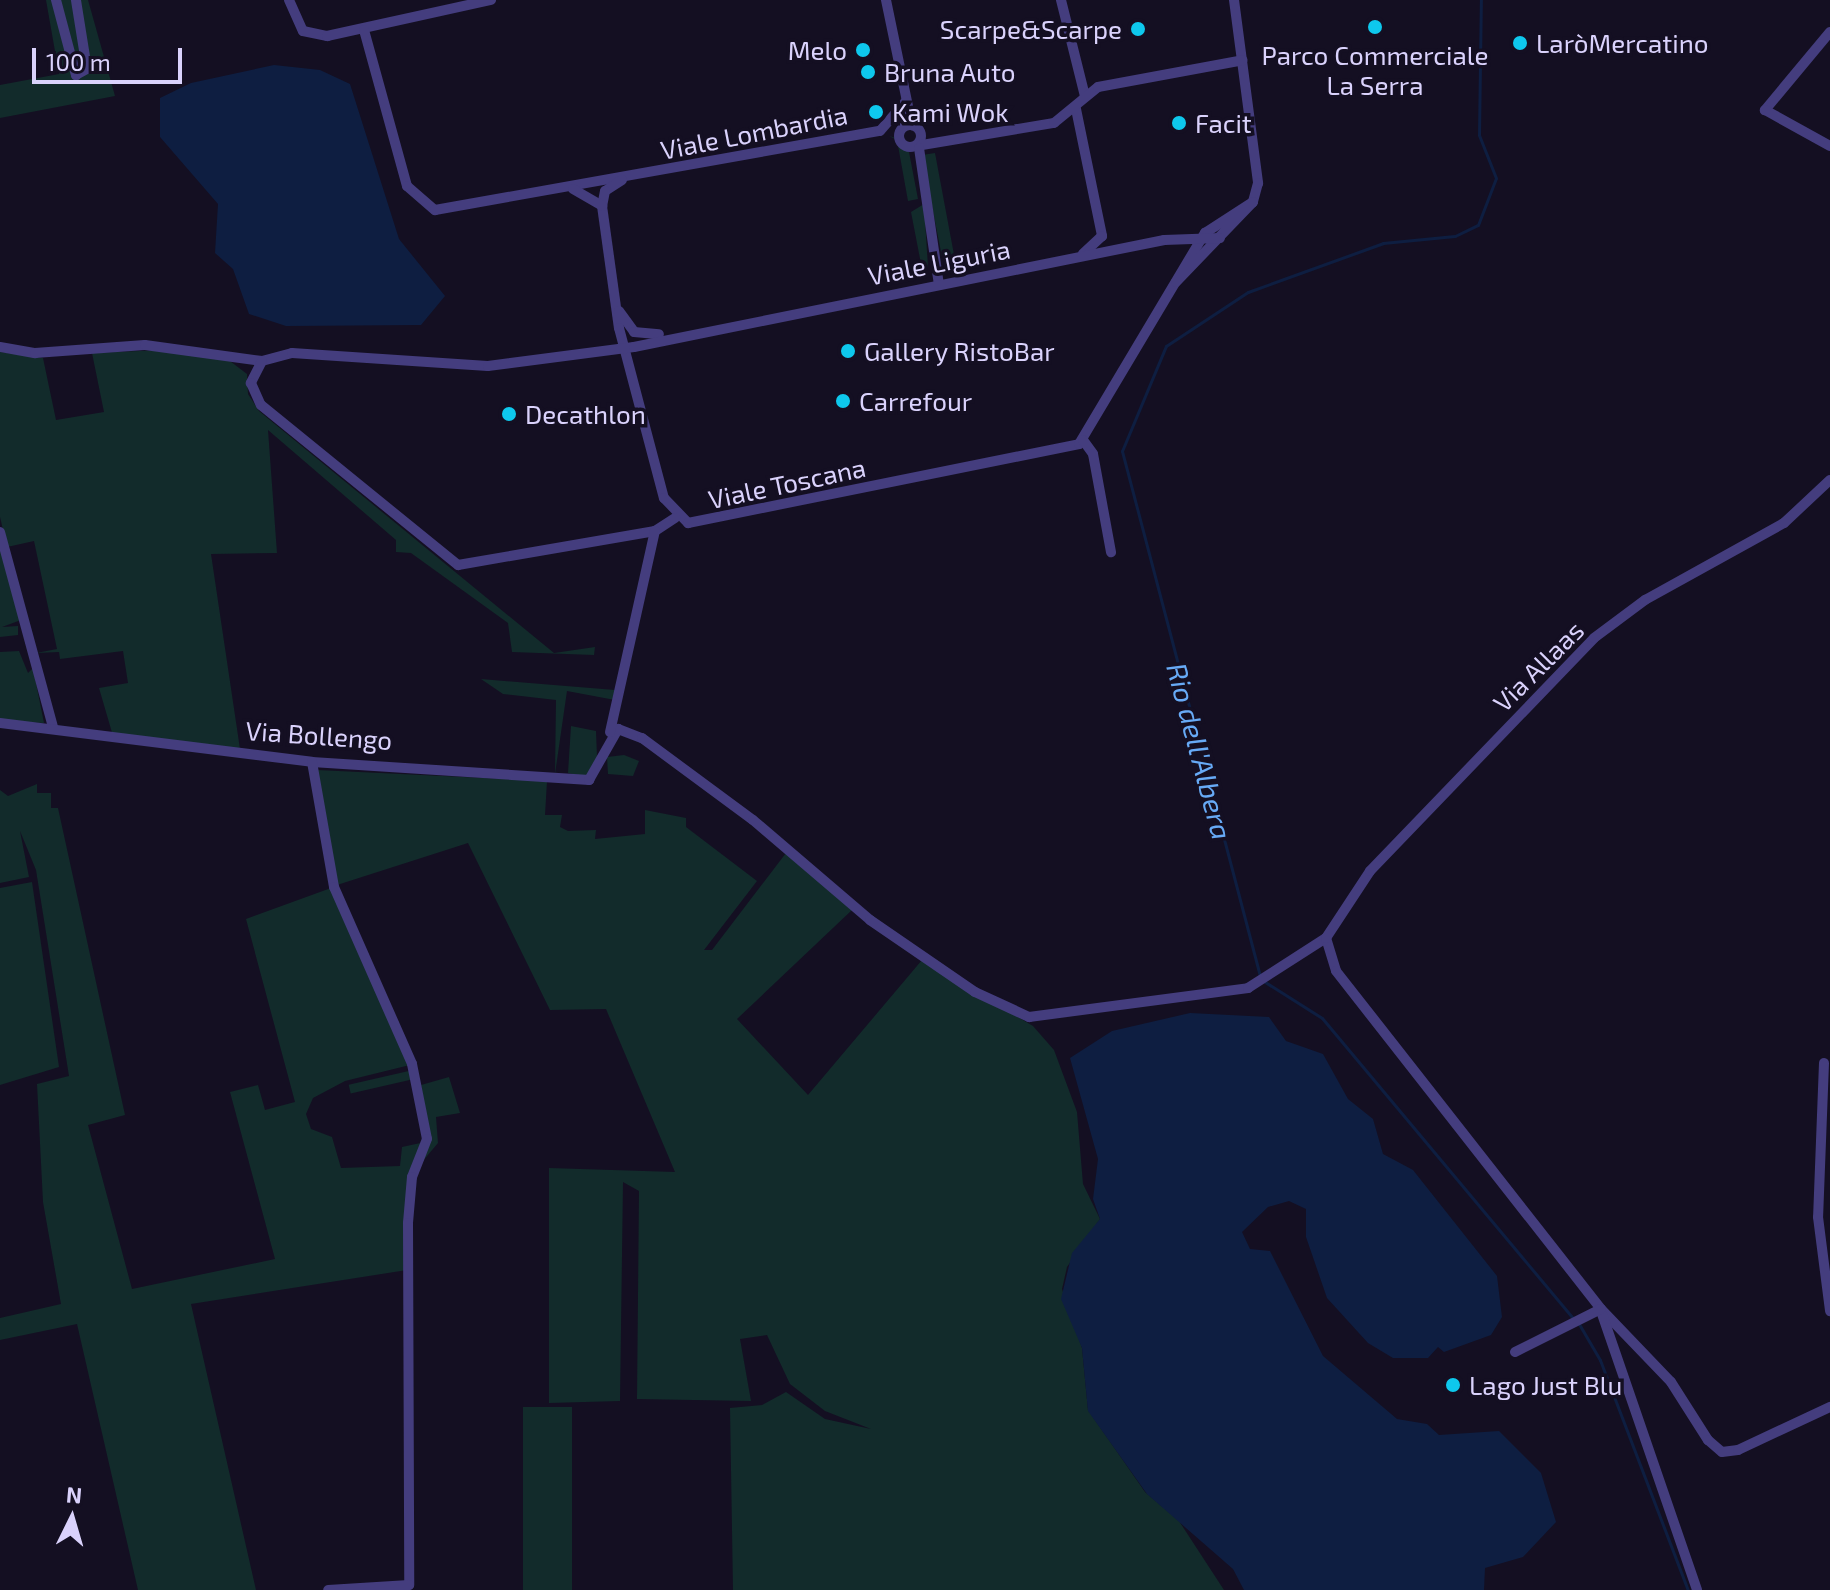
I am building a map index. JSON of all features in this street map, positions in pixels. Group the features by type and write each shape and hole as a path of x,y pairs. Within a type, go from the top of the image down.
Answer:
{"street":[{"path":"56,0 76,75 87,69 76,0"},
{"path":"289,0 303,31 364,30 491,0"},
{"path":"886,0 906,101 901,125 910,147 1054,123 1076,109 1085,96 1098,87 1243,60"},
{"path":"1061,0 1085,96"},
{"path":"1176,282 1253,202 1258,183 1234,0"},
{"name":"Viale Lombardia","path":"364,30 407,186 422,206 458,209 901,125 906,101"},
{"path":"1830,32 1765,110 1830,146"},
{"path":"1074,259 1100,242 1101,227 1076,109"},
{"path":"901,125 920,147 939,285"},
{"path":"569,188 602,206 605,191 622,180"},
{"path":"1111,552 1093,454 1081,442 1121,364 1202,238 1253,202"},
{"name":"Viale Toscana","path":"602,206 624,349 675,518 699,523 1081,442"},
{"name":"Viale Liguria","path":"0,347 35,353 166,346 262,361 292,353 488,366 624,349 666,335 1164,240 1220,238"},
{"path":"1164,240 1190,258"},
{"path":"616,305 634,332 666,335"},
{"path":"262,361 251,383 261,405 458,565 655,531 675,518"},
{"name":"Via Allaas","path":"1326,938 1370,871 1594,638 1784,523 1830,480"},
{"path":"655,531 608,735 642,738 870,920 975,992 1029,1017 1248,988 1326,938 1336,971 1601,1309 1722,1452 1830,1407"},
{"path":"0,532 53,727"},
{"name":"Via Bollengo","path":"0,723 53,727 312,762 589,780 598,774 608,735"},
{"path":"312,762 334,887 412,1064 427,1139 412,1177 408,1223 409,1585 328,1590"},
{"path":"1824,1063 1818,1203 1830,1311"},
{"path":"1515,1352 1579,1325 1601,1309"},
{"path":"1601,1309 1620,1381 1697,1590"}],"green space":[{"path":"46,0 88,0 115,96 0,118 0,85 59,74"},
{"path":"889,136 896,138 909,152 918,199 908,201 897,140"},
{"path":"935,153 955,260 963,269 942,257 922,155"},
{"path":"924,204 928,267 917,279 922,269 911,212"},
{"path":"164,350 226,358 247,374 248,394 259,411 554,653 595,647 594,655 512,652 508,623 411,553 396,552 396,540 268,430 277,553 211,554 240,749 113,736 99,688 128,683 123,651 60,659 59,652 36,653 57,649 34,541 7,547 0,517 0,352 43,358 56,420 104,412 92,353"},
{"path":"0,546 21,620 2,627 18,626 18,635 0,637"},
{"path":"19,651 28,673 33,668 44,723 0,721 0,652"},
{"path":"481,679 615,690 615,700 567,691 555,774 556,700 503,694"},
{"path":"571,726 596,731 597,757 587,777 568,773"},
{"path":"624,755 639,761 633,776 608,774 607,757"},
{"path":"317,770 547,781 545,815 562,815 560,827 568,831 596,830 595,839 645,834 645,810 686,818 686,827 757,881 704,950 712,950 786,853 852,910 737,1019 808,1095 922,960 1033,1026 1054,1050 1077,1112 1083,1184 1100,1219 1067,1267 1062,1289 1082,1348 1088,1410 1145,1492 1179,1521 1224,1590 733,1590 730,1408 762,1405 786,1392 825,1419 871,1429 825,1411 790,1384 767,1335 740,1339 751,1401 637,1399 639,1191 623,1182 620,1401 549,1403 549,1168 675,1172 606,1009 550,1010 468,843 337,885"},
{"path":"37,784 37,793 51,793 51,808 58,808 125,1115 88,1125 132,1289 275,1259 230,1092 258,1085 265,1110 295,1102 246,919 331,888 410,1065 345,1081 313,1098 306,1114 311,1129 332,1137 341,1168 400,1166 402,1147 425,1142 410,1171 407,1270 191,1304 256,1590 138,1590 77,1324 0,1340 0,1318 61,1304 43,1202 37,1084 69,1076 36,870 20,831 29,877 0,883 0,790 8,796"},
{"path":"32,882 59,1067 0,1085 0,888"},
{"path":"413,1070 415,1079 351,1094 349,1085"},
{"path":"449,1077 460,1113 436,1117 438,1143 422,1162 430,1142 421,1085"},
{"path":"523,1407 572,1407 572,1590 523,1590"}],"water":[{"path":"274,65 320,70 350,84 399,239 445,296 421,325 286,326 249,314 233,269 215,253 218,204 160,137 160,98 191,83"},
{"path":"1190,1013 1269,1017 1286,1041 1323,1054 1348,1099 1373,1119 1383,1154 1413,1170 1497,1276 1502,1317 1491,1335 1444,1352 1438,1347 1428,1358 1393,1358 1368,1343 1327,1298 1306,1237 1306,1209 1289,1201 1268,1207 1242,1232 1250,1249 1270,1251 1323,1356 1397,1419 1427,1424 1439,1435 1499,1431 1541,1473 1556,1522 1523,1557 1485,1568 1484,1590 1244,1590 1233,1569 1147,1494 1088,1411 1082,1348 1061,1299 1072,1253 1100,1219 1093,1199 1098,1159 1070,1058 1112,1031"}],"waterway":[{"name":"Rio dell'Albera","path":"1260,976 1122,451 1166,346 1248,292 1383,243 1455,236 1478,225 1496,178 1479,135 1481,0"},
{"name":"Rio dell'Albera","path":"1265,982 1322,1018 1574,1319"},
{"name":"Rio dell'Albera","path":"1579,1324 1600,1360 1688,1590"}],"place":[{"name":"Parco Commerciale La Serra","path":"1375,27"},
{"name":"Scarpe&Scarpe","path":"1138,29"},
{"name":"LaròMercatino","path":"1520,43"},
{"name":"Melo","path":"863,50"},
{"name":"Bruna Auto","path":"868,72"},
{"name":"Kami Wok","path":"876,112"},
{"name":"Facit","path":"1179,123"},
{"name":"Gallery RistoBar","path":"848,351"},
{"name":"Carrefour","path":"843,401"},
{"name":"Decathlon","path":"509,414"},
{"name":"Lago Just Blu","path":"1453,1385"}]}
